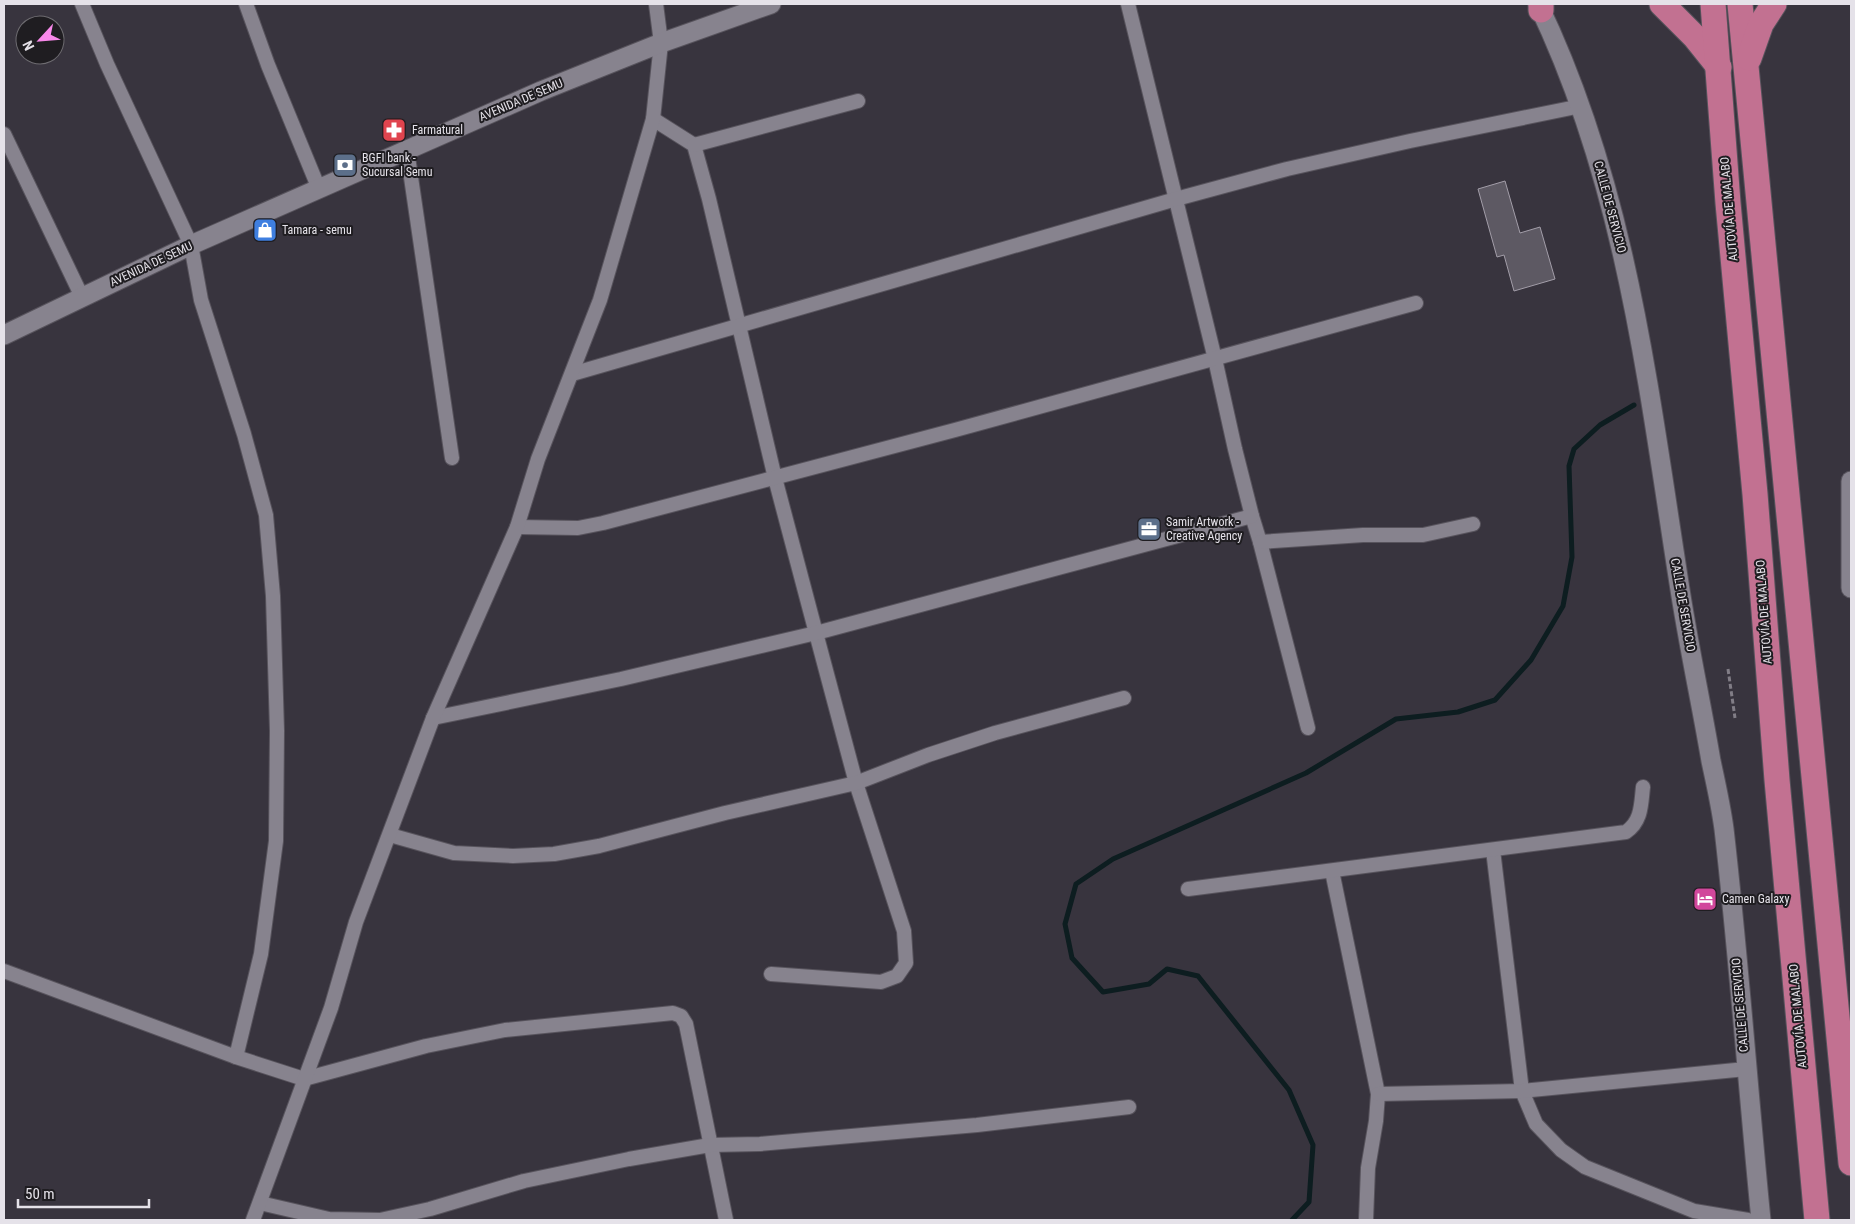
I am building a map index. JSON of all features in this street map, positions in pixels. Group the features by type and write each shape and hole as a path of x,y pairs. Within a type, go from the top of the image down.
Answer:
{"highway":[{"path":"1662,4 1695,37 1719,67"},
{"name":"AUTOVÍA DE MALABO","path":"1713,4 1728,203 1755,494 1777,780 1817,1220"},
{"path":"1740,4 1851,1163"},
{"path":"1746,68 1761,24 1774,4"}],"street":[{"path":"82,4 107,64 191,245 201,300 244,434 266,515 273,596 277,731 276,841 261,954 236,1058"},
{"path":"246,4 268,65 319,188"},
{"path":"253,1220 331,1008 356,922 433,718 517,527 538,460 600,300 651,132 661,43 656,4"},
{"name":"AVENIDA DE SEMU","path":"4,335 191,245 541,91 661,43 771,4"},
{"path":"1128,4 1216,359 1252,516 1308,728"},
{"name":"CALLE DE SERVICIO","path":"1540,6 1581,106 1606,184 1638,323 1660,451 1680,586 1723,826 1761,1220"},
{"path":"694,145 858,101"},
{"path":"572,374 1176,199 1296,167 1410,141 1581,106"},
{"path":"653,119 694,145 709,199 775,478 816,633 856,782 904,931 906,963 897,976 881,982 771,974"},
{"path":"4,134 82,297"},
{"path":"407,150 452,458"},
{"path":"517,527 578,528 604,523 1216,359 1416,303"},
{"path":"1851,481 1851,588"},
{"path":"433,718 621,679 816,633 1252,516"},
{"path":"1260,542 1363,535 1423,535 1472,524"},
{"path":"390,835 454,853 513,856 554,854 598,846 856,782 928,754 995,733 1124,698"},
{"path":"1188,890 1492,850 1530,843 1626,832 1633,827 1638,819 1643,786"},
{"path":"1492,850 1522,1091 1536,1124 1561,1150 1585,1167 1694,1211 1748,1220"},
{"path":"1332,871 1378,1094 1376,1121 1368,1168 1366,1220"},
{"path":"4,971 236,1058 304,1079 426,1046 504,1030 673,1013 681,1016 686,1024 726,1220"},
{"path":"1378,1094 1522,1091 1746,1069"},
{"path":"260,1204 329,1219 380,1220 430,1209 524,1181 619,1161 710,1145 760,1144 978,1125 1129,1107"}],"path":[{"path":"1728,669 1735,718"}],"building":[{"path":"1505,181 1520,233 1540,227 1555,279 1514,291 1504,255 1497,257 1478,189"}],"waterway":[{"path":"1292,1220 1309,1202 1313,1145 1289,1090 1198,976 1167,969 1149,984 1103,992 1072,958 1065,924 1076,884 1113,859 1306,773 1396,719 1458,712 1495,700 1531,660 1563,606 1572,557 1569,466 1574,449 1600,425 1634,405"}],"place":[{"name":"Farmatural","path":"394,130"},
{"name":"BGFI bank - Sucursal Semu","path":"345,165"},
{"name":"Tamara - semu","path":"265,230"},
{"name":"Samir Artwork - Creative Agency","path":"1149,529"},
{"name":"Camen Galaxy","path":"1705,899"}]}
